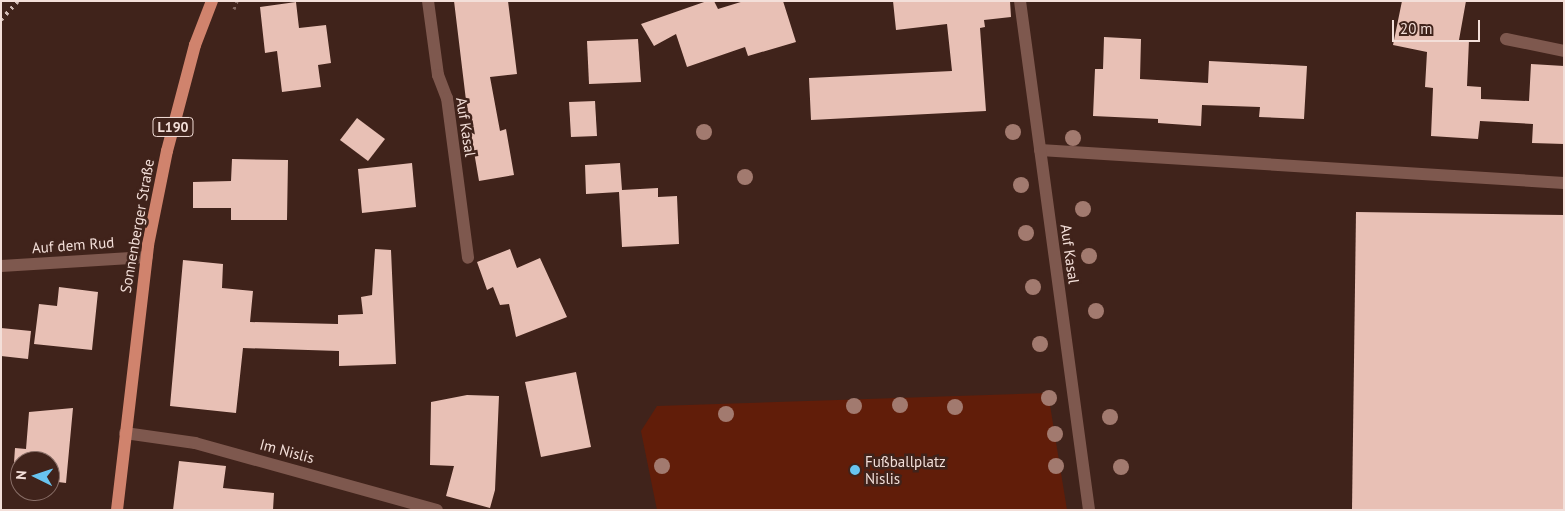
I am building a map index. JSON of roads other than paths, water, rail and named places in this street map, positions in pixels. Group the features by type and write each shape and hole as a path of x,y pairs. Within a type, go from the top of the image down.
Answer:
{"main road":[{"name":"Sonnenberger Straße","path":"126,433 146,257 167,151 195,45 212,1"},
{"name":"L190","path":"118,510 126,433"}],"street":[{"name":"Auf Kasal","path":"428,1 438,75 447,98 468,258"},
{"name":"Auf Kasal","path":"1020,1 1089,510"},
{"path":"1506,40 1564,51"},
{"path":"1040,150 1564,183"},
{"name":"Auf dem Rud","path":"1,266 146,257"},
{"name":"Im Nislis","path":"126,433 195,443 437,510"}],"railway":[{"path":"1,20 18,1"}],"place":[{"name":"Fußballplatz Nislis","path":"855,470"}]}
